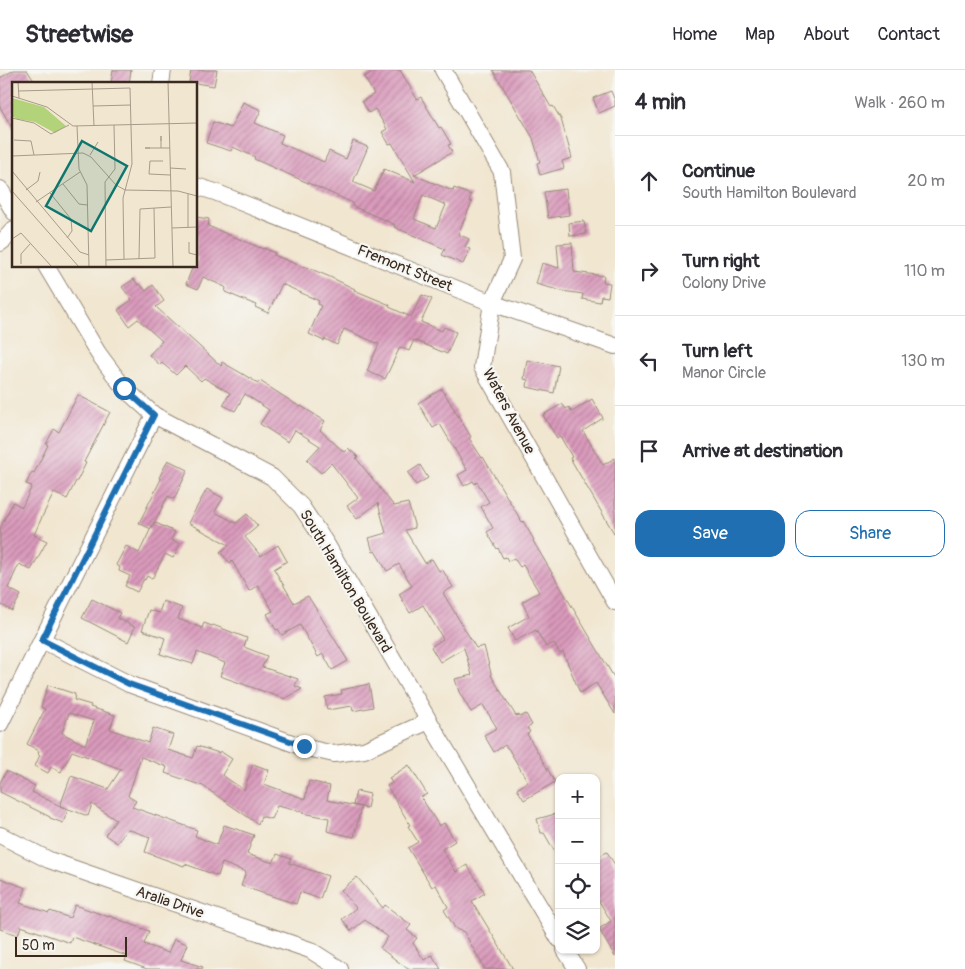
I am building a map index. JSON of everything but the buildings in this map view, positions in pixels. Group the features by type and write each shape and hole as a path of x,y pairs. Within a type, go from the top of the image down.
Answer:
{"street":[{"name":"Waters Avenue","path":"443,70 502,172 512,258 492,303 482,368 615,602"},
{"name":"Fremont Street","path":"198,187 492,303 615,346"},
{"path":"0,189 12,209"},
{"path":"0,243 12,231"},
{"name":"South Hamilton Boulevard","path":"47,268 98,353 124,388 154,415 272,477 301,506 327,545 555,932"},
{"path":"0,724 154,415"},
{"path":"42,640 129,684 304,746 334,754 364,750 429,721"},
{"name":"Aralia Drive","path":"0,835 49,860 310,950 340,969"},
{"path":"568,954 577,969"}],"route":[{"path":"124,388 154,415 42,640 129,684 304,746"}]}
